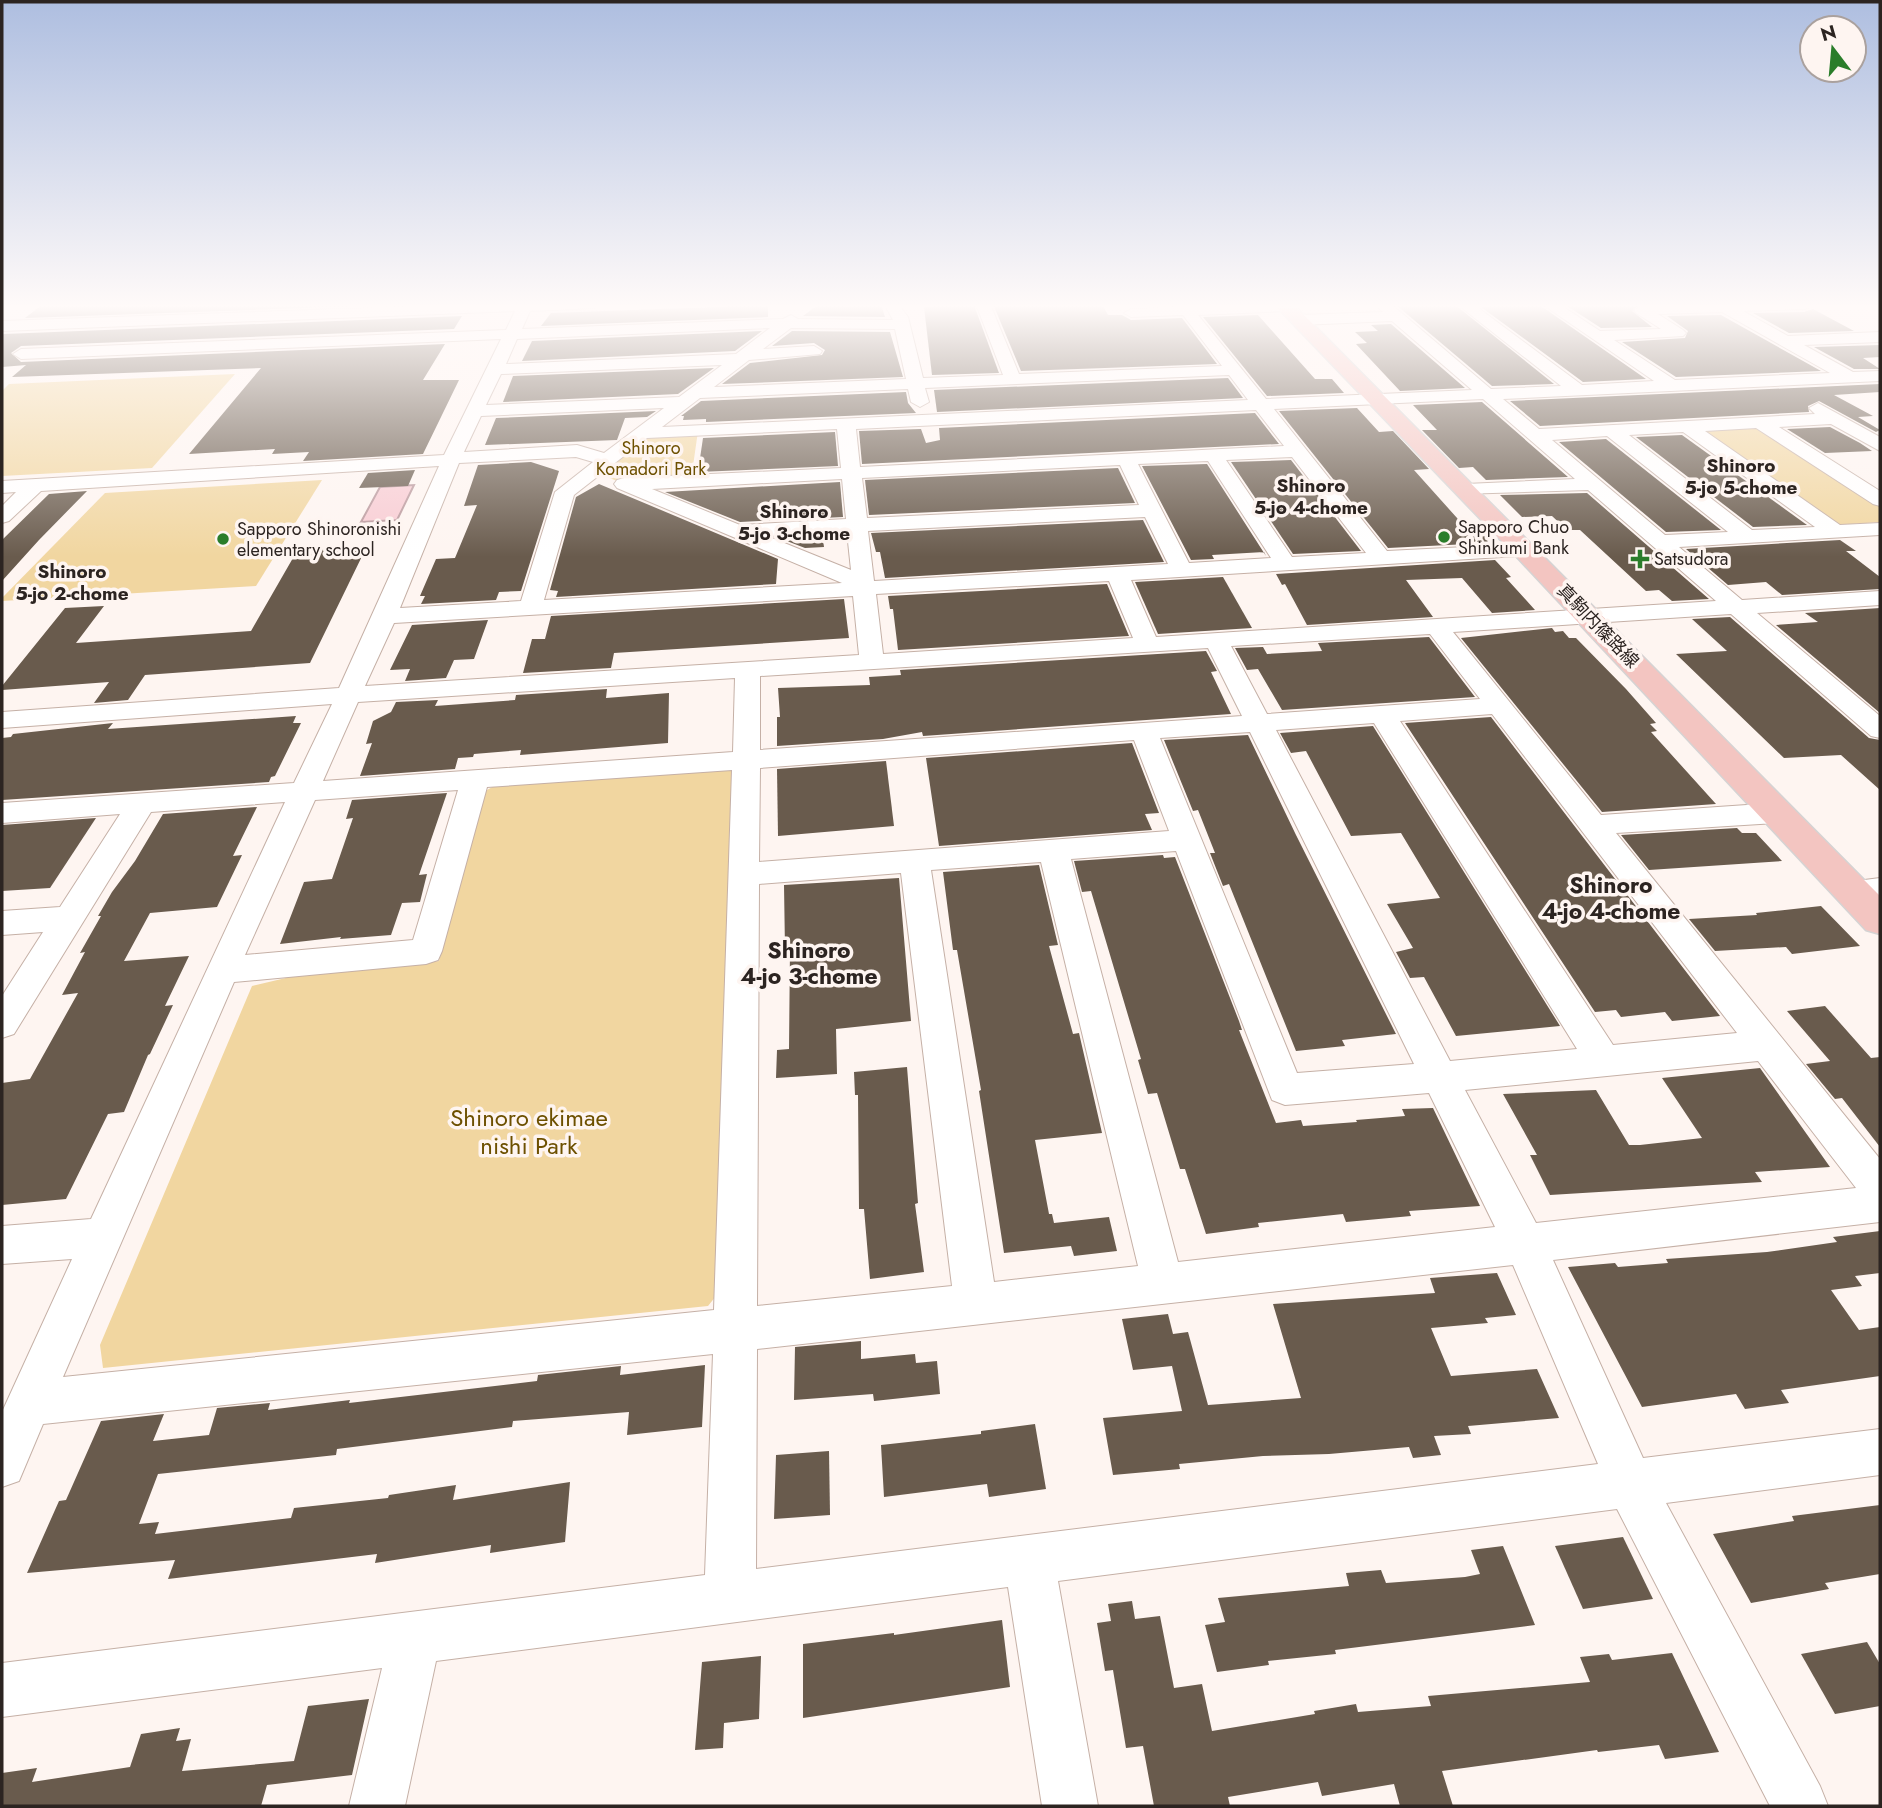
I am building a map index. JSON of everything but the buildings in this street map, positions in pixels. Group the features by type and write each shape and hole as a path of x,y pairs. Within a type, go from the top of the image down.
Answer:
{"main road":[{"name":"真駒内篠路線","path":"1367,388 1776,813 1866,890 1880,920"}],"street":[{"path":"2,1464 222,970 307,791 485,388"},
{"path":"530,608 565,492 701,388"},
{"path":"474,411 688,398 732,388"},
{"path":"917,388 924,420"},
{"path":"1248,388 1382,558"},
{"path":"1481,388 1880,730"},
{"path":"642,433 1608,388"},
{"path":"1785,388 1880,445"},
{"path":"1004,416 1023,464"},
{"path":"1535,435 1835,418"},
{"path":"1761,422 1880,500"},
{"path":"846,424 872,662"},
{"path":"1688,426 1836,531"},
{"path":"1612,431 1748,537"},
{"path":"2,487 578,451 624,484 862,586"},
{"path":"624,484 1297,451"},
{"path":"1213,455 1286,564"},
{"path":"1126,459 1182,570"},
{"path":"1466,491 1593,484"},
{"path":"2,517 35,485"},
{"path":"737,531 1152,511"},
{"path":"1660,542 1880,529"},
{"path":"385,616 862,586 1525,550"},
{"path":"1117,574 1148,645"},
{"path":"2,720 349,695 1737,607 1876,602"},
{"path":"1436,626 1880,1189"},
{"path":"1216,640 1525,1244 1630,1486 1800,1806"},
{"path":"730,1598 748,670"},
{"path":"2,813 1499,706"},
{"path":"1382,714 1604,1061"},
{"path":"1144,731 1285,1089 1440,1077 1767,1045"},
{"path":"222,970 426,951 475,779"},
{"path":"2,1024 142,803"},
{"path":"1593,825 1776,813"},
{"path":"744,874 1187,840"},
{"path":"1053,850 1163,1283"},
{"path":"915,862 976,1305"},
{"path":"2,923 69,918"},
{"path":"29,1403 976,1305 1880,1204"},
{"path":"2,1245 103,1237"},
{"path":"2,1690 1630,1486 1880,1452"},
{"path":"1029,1561 1070,1806"},
{"path":"377,1806 415,1638"}],"green space":[{"path":"5,388 222,388 152,468 2,476 2,391"},
{"path":"1760,428 1880,506 1880,522 1839,525 1702,429"},
{"name":"Shinoro Komadori Park","path":"698,431 691,480 624,484 593,471 642,433"},
{"path":"322,480 256,586 2,601 105,493"},
{"name":"Shinoro ekimae nishi Park","path":"728,769 735,773 720,1291 708,1306 103,1368 100,1345 252,986 290,977 439,961 482,793 494,786"}],"shaded area":[{"path":"414,485 397,520 361,522 380,487"}],"place":[{"name":"Sapporo Chuo Shinkumi Bank","path":"1444,537"},
{"name":"Sapporo Shinoronishi elementary school","path":"223,539"},
{"name":"Satsudora","path":"1640,559"}],"district":[{"name":"Shinoro 5-jo 5-chome","path":"1741,476"},
{"name":"Shinoro 5-jo 4-chome","path":"1311,496"},
{"name":"Shinoro 5-jo 3-chome","path":"794,522"},
{"name":"Shinoro 5-jo 2-chome","path":"72,582"},
{"name":"Shinoro 4-jo 4-chome","path":"1611,898"},
{"name":"Shinoro 4-jo 3-chome","path":"809,963"}]}
